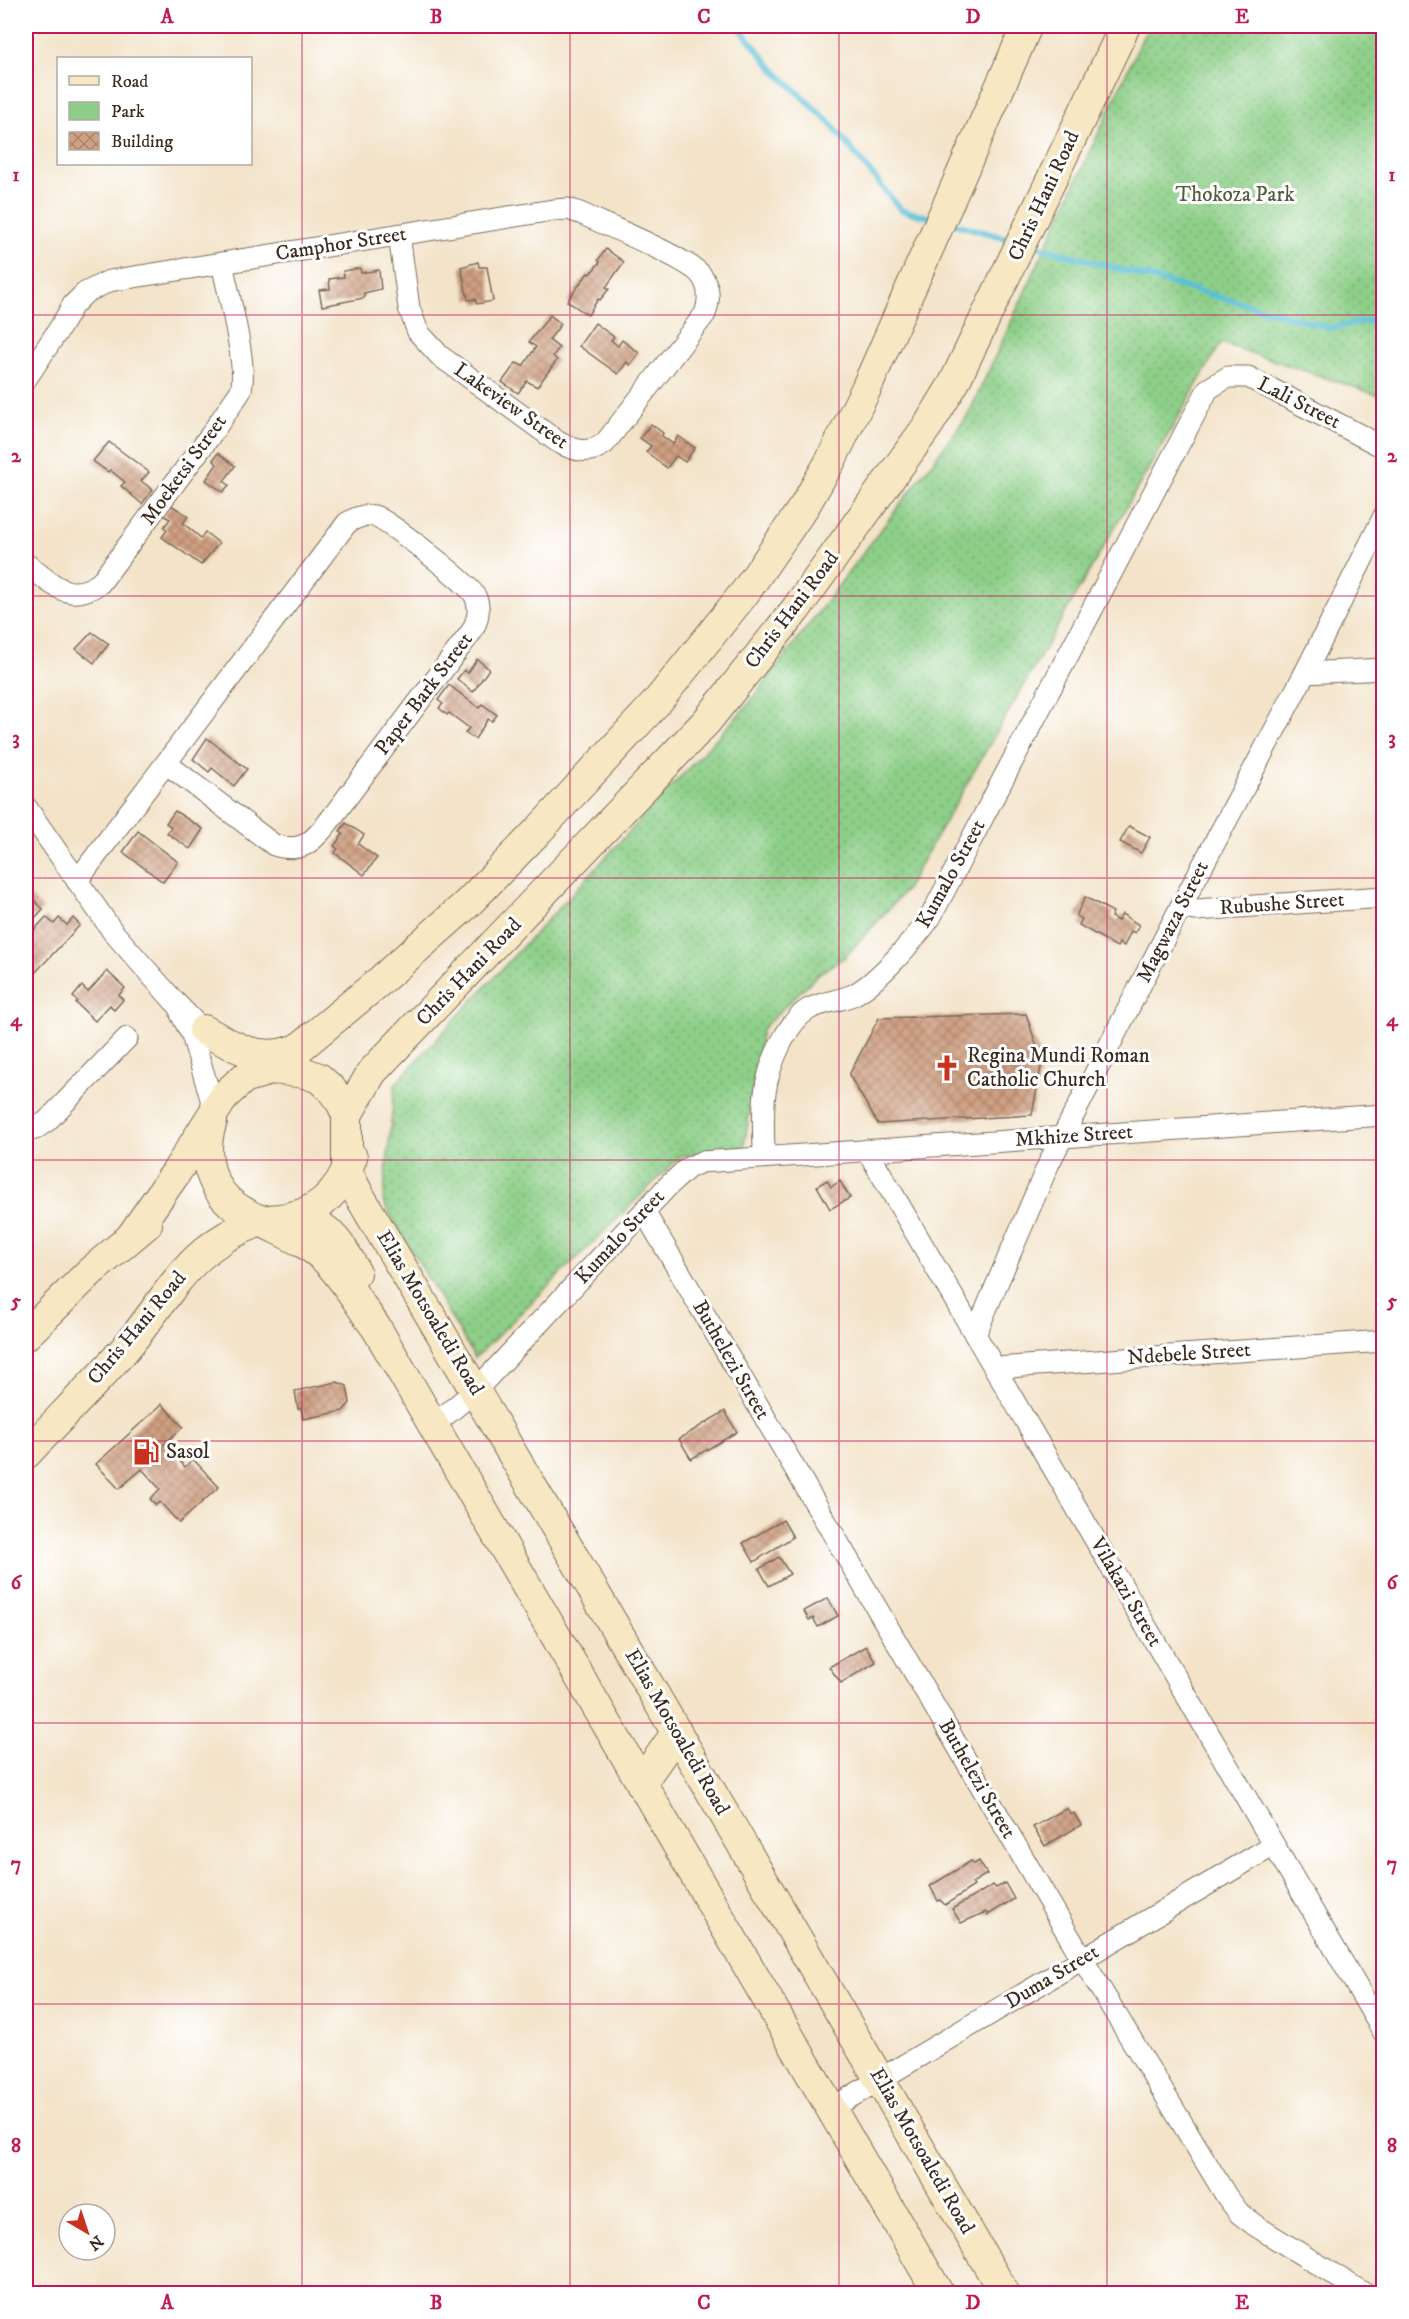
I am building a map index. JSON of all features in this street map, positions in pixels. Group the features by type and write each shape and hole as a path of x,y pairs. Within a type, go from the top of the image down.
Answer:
{"main road":[{"path":"131,1238 235,1084 263,1071 298,1048 380,981 468,903 657,702 746,591 805,505 831,460 866,389 1027,26"},
{"name":"Chris Hani Road","path":"347,1115 372,1072 706,722 779,631 929,424 954,383 1005,281 1057,164 1125,26"},
{"path":"204,1030 242,1050 256,1053 273,1055 298,1048"},
{"path":"215,1112 210,1127 207,1150 213,1178 219,1191 232,1206 261,1221 295,1216 325,1202 347,1172 376,1088 386,1066 403,1040"},
{"path":"263,1071 305,1073 319,1078 331,1089 347,1115 347,1172"},
{"path":"26,1335 90,1272 150,1221 174,1194 207,1150"},
{"name":"Elias Motsoaledi Road","path":"347,1172 1005,2294"},
{"name":"Elias Motsoaledi Road","path":"295,1216 314,1221 327,1231 349,1258 362,1284 377,1329"},
{"name":"Chris Hani Road","path":"26,1454 124,1350 169,1293 182,1272 196,1258 238,1228 261,1221"},
{"name":"Elias Motsoaledi Road","path":"261,1221 297,1239 322,1256 377,1329 939,2294"},
{"path":"641,1783 676,1732"}],"street":[{"name":"Camphor Street","path":"26,379 69,310 85,293 109,281 125,277 568,209 693,266"},
{"name":"Lakeview Street","path":"399,235 405,287 412,321 428,345 558,442 572,450 584,452 605,443 705,314 709,297 707,285 693,266"},
{"name":"Moeketsi Street","path":"26,564 67,592 84,592 100,583 240,393 241,360 222,263"},
{"name":"Lali Street","path":"1213,386 1228,377 1238,375 1248,377 1377,444 1383,445"},
{"name":"Kumalo Street","path":"432,1426 475,1391 678,1177 700,1162 764,1157 764,1093 771,1067 784,1038 794,1022 809,1009 854,994 881,972 910,944 930,918 1201,399 1213,386"},
{"name":"Paper Bark Street","path":"77,881 340,531 352,520 366,516 379,518 462,580 475,595 478,614 472,631 327,824 316,838 305,845 291,849 274,845 167,764"},
{"name":"Magwaza Street","path":"975,1335 1049,1163 1180,908 1305,673 1383,516"},
{"path":"1305,673 1383,669"},
{"path":"26,807 113,932 173,1000 231,1059 263,1071"},
{"name":"Rubushe Street","path":"1180,908 1196,910 1383,897"},
{"path":"173,1000 192,1035 215,1112"},
{"path":"26,1131 47,1121 127,1038"},
{"name":"Mkhize Street","path":"764,1157 1383,1115"},
{"name":"Vilakazi Street","path":"867,1150 1383,2033"},
{"name":"Buthelezi Street","path":"645,1213 1083,1960 1227,2197 1240,2214 1277,2241 1365,2294"},
{"name":"Ndebele Street","path":"995,1368 1383,1341"},
{"name":"Duma Street","path":"832,2108 1272,1846"}],"green space":[{"name":"Thokoza Park","path":"1148,26 1383,26 1383,397 1221,343 905,891 845,957 818,974 762,1029 744,1147 681,1156 475,1358 383,1202 395,1084 750,702 968,415"}],"building":[{"path":"606,249 624,262 606,287 609,289 600,300 598,299 588,315 567,301 588,273 590,274 600,262 598,260"},
{"path":"478,262 479,267 487,267 493,301 477,304 475,299 468,300 461,267"},
{"path":"360,268 361,273 379,270 381,289 364,293 364,298 322,306 319,290 330,289 329,279 344,277 343,271"},
{"path":"550,315 561,324 549,340 559,348 553,356 557,360 537,387 527,381 518,393 502,382 516,363 523,366 536,347 529,342"},
{"path":"595,323 614,337 611,340 618,346 622,340 639,353 630,365 627,362 618,374 579,346"},
{"path":"651,424 673,444 678,436 695,448 685,462 676,456 667,468 646,452 651,446 640,438"},
{"path":"109,442 149,472 141,481 153,490 142,504 121,486 125,482 110,470 108,472 93,461"},
{"path":"218,453 235,466 224,481 229,485 223,492 206,480 217,464 213,460"},
{"path":"171,505 188,516 183,523 201,538 205,532 219,543 201,565 162,537 167,530 164,527 170,519 163,515"},
{"path":"92,632 109,644 94,663 76,649"},
{"path":"477,659 489,669 473,692 457,679 464,670 468,673"},
{"path":"449,685 479,708 482,704 497,715 492,721 488,719 475,739 465,733 469,728 439,708 443,704 438,700"},
{"path":"207,738 247,769 234,786 212,768 209,772 193,759"},
{"path":"175,811 203,829 190,849 167,833 171,827 166,823"},
{"path":"346,823 364,835 358,844 377,858 364,875 335,853 338,849 334,846 343,834 340,831"},
{"path":"1129,826 1150,837 1141,853 1120,842"},
{"path":"138,831 178,862 163,882 123,852"},
{"path":"26,892 43,909 34,919 30,914 26,919"},
{"path":"1085,897 1113,912 1111,917 1118,921 1122,914 1139,925 1135,933 1131,931 1124,946 1119,943 1117,947 1079,925 1082,919 1076,916"},
{"path":"46,917 54,924 59,918 67,925 73,918 80,925 33,975 26,968 26,939"},
{"path":"107,971 125,988 119,995 123,1000 114,1010 110,1005 95,1021 76,1003 73,997 82,986 88,992"},
{"name":"Regina Mundi Roman Catholic Church","path":"1026,1014 1042,1062 1032,1115 878,1124 849,1075 879,1018"},
{"path":"827,1180 831,1187 840,1181 850,1198 830,1209 817,1186"},
{"path":"337,1382 347,1386 350,1403 343,1411 303,1419 301,1408 298,1409 295,1391"},
{"path":"162,1404 183,1427 164,1444 185,1467 193,1459 219,1487 179,1523 160,1502 156,1505 150,1499 160,1489 142,1469 119,1489 96,1464"},
{"path":"725,1411 737,1432 691,1459 679,1439"},
{"path":"783,1520 793,1537 754,1562 743,1543"},
{"path":"779,1557 790,1574 769,1586 759,1569"},
{"path":"828,1598 838,1616 818,1627 813,1618 809,1620 804,1611"},
{"path":"866,1646 876,1662 841,1683 829,1667"},
{"path":"1067,1808 1071,1815 1074,1813 1081,1825 1045,1846 1033,1827"},
{"path":"971,1861 974,1864 979,1861 987,1874 972,1883 974,1886 945,1905 940,1900 938,1901 930,1886"},
{"path":"1005,1883 1014,1899 988,1915 986,1912 961,1923 952,1909 993,1885 996,1888"}],"waterway":[{"path":"738,26 775,71 830,123 901,210 932,218"},
{"path":"948,222 1013,240"},
{"path":"1029,244 1331,328 1384,318"}],"place":[{"name":"Regina Mundi Roman Catholic Church","path":"947,1068"},
{"name":"Sasol","path":"146,1452"}]}
